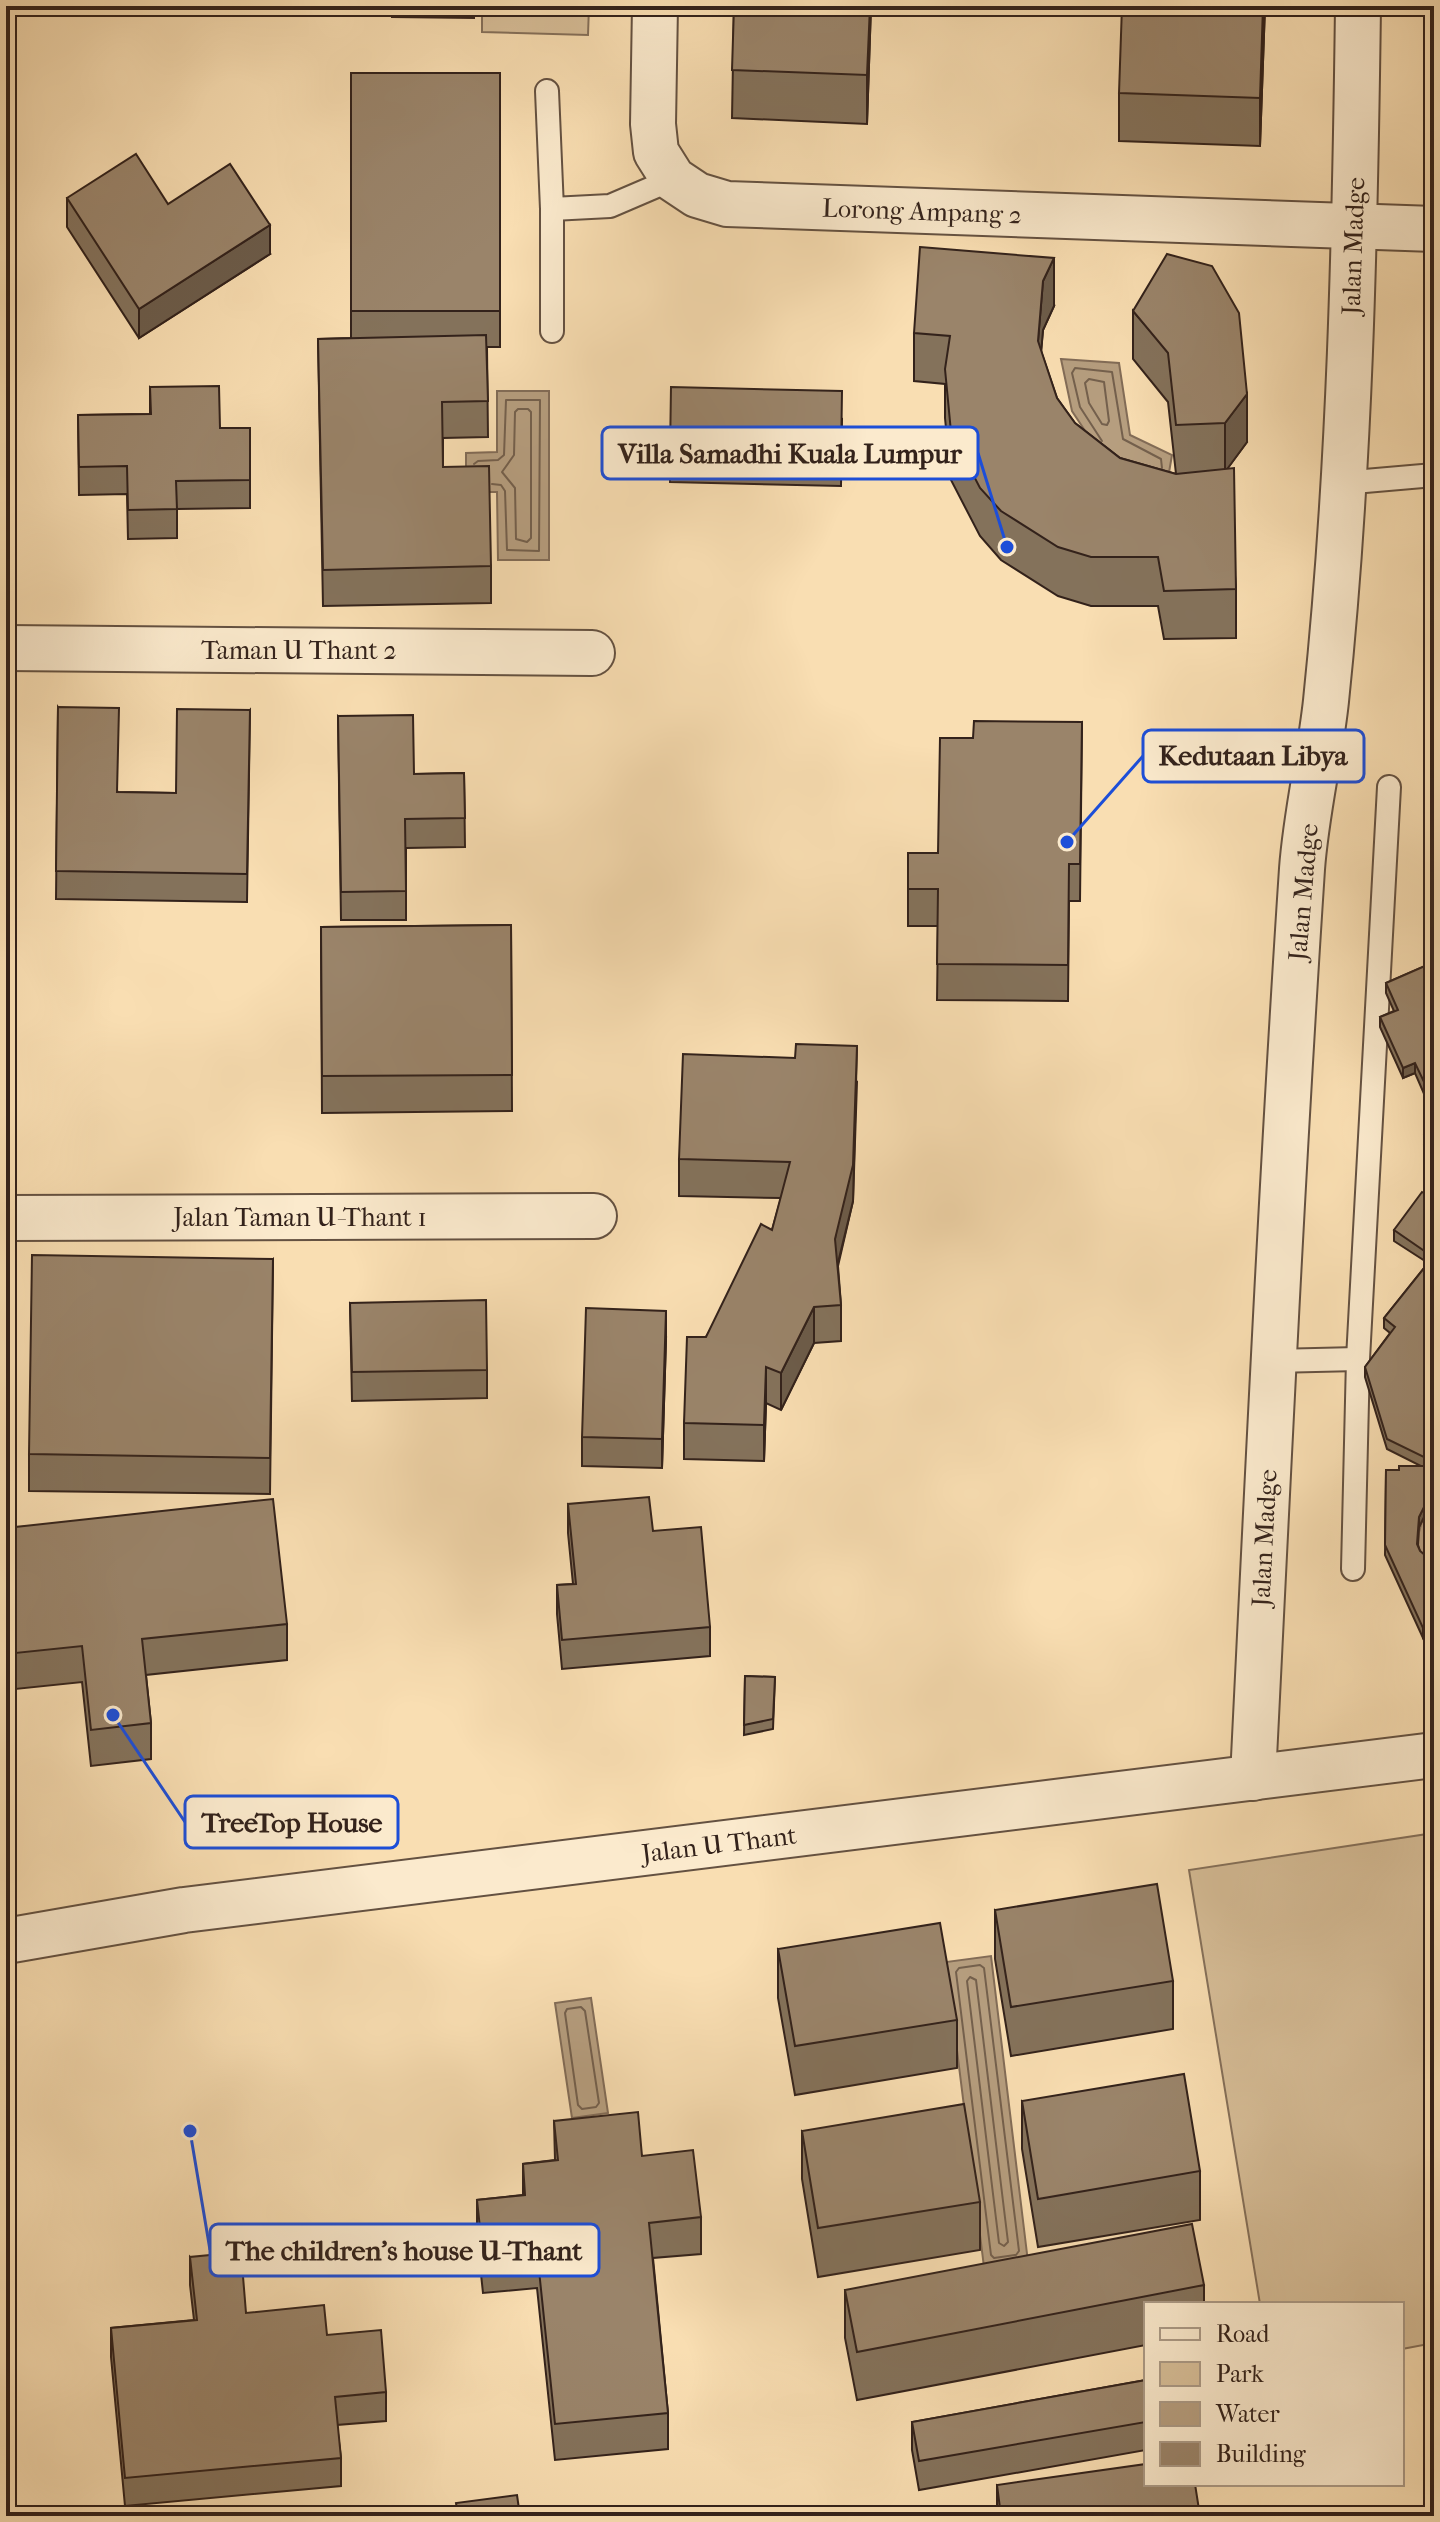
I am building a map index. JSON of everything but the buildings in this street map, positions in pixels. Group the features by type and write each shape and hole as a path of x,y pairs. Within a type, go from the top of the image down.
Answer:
{"street":[{"path":"655,6 653,124 656,152 673,179"},
{"name":"Jalan Madge","path":"1253,1778 1273,1361 1303,862 1326,703 1342,483 1355,226 1358,6"},
{"name":"Lorong Ampang 2","path":"673,179 697,195 727,204 1434,229"},
{"name":"Taman U Thant 2","path":"6,648 592,653"},
{"name":"Jalan Taman U-Thant 1","path":"6,1218 594,1216"},
{"name":"Jalan U Thant","path":"6,1941 199,1908 1434,1755"}],"lane":[{"path":"547,91 552,209 552,331"},
{"path":"552,209 610,206 673,179"},
{"path":"1342,483 1434,475"},
{"path":"1353,1569 1358,1359 1389,787"},
{"path":"1273,1361 1358,1359"}],"green space":[{"path":"482,6 589,6 588,35 482,32"},
{"path":"1434,1833 1434,2343 1404,2349 1404,2302 1260,2302 1189,1870"}],"water":[{"path":"1061,359 1119,363 1130,435 1172,455 1167,484 1103,458 1072,411"},
{"path":"497,391 549,391 549,560 498,560 497,492 466,492 466,453 497,452"},
{"path":"1434,1512 1434,1573 1423,1561 1418,1538 1425,1515"},
{"path":"991,1956 1028,2262 984,2267 946,1962"},
{"path":"591,1998 608,2113 572,2118 555,2003"}],"place":[{"name":"Villa Samadhi Kuala Lumpur","path":"1007,547"},
{"name":"Kedutaan Libya","path":"1067,842"},
{"name":"TreeTop House","path":"113,1715"},
{"name":"The children's house U-Thant","path":"190,2131"}]}
